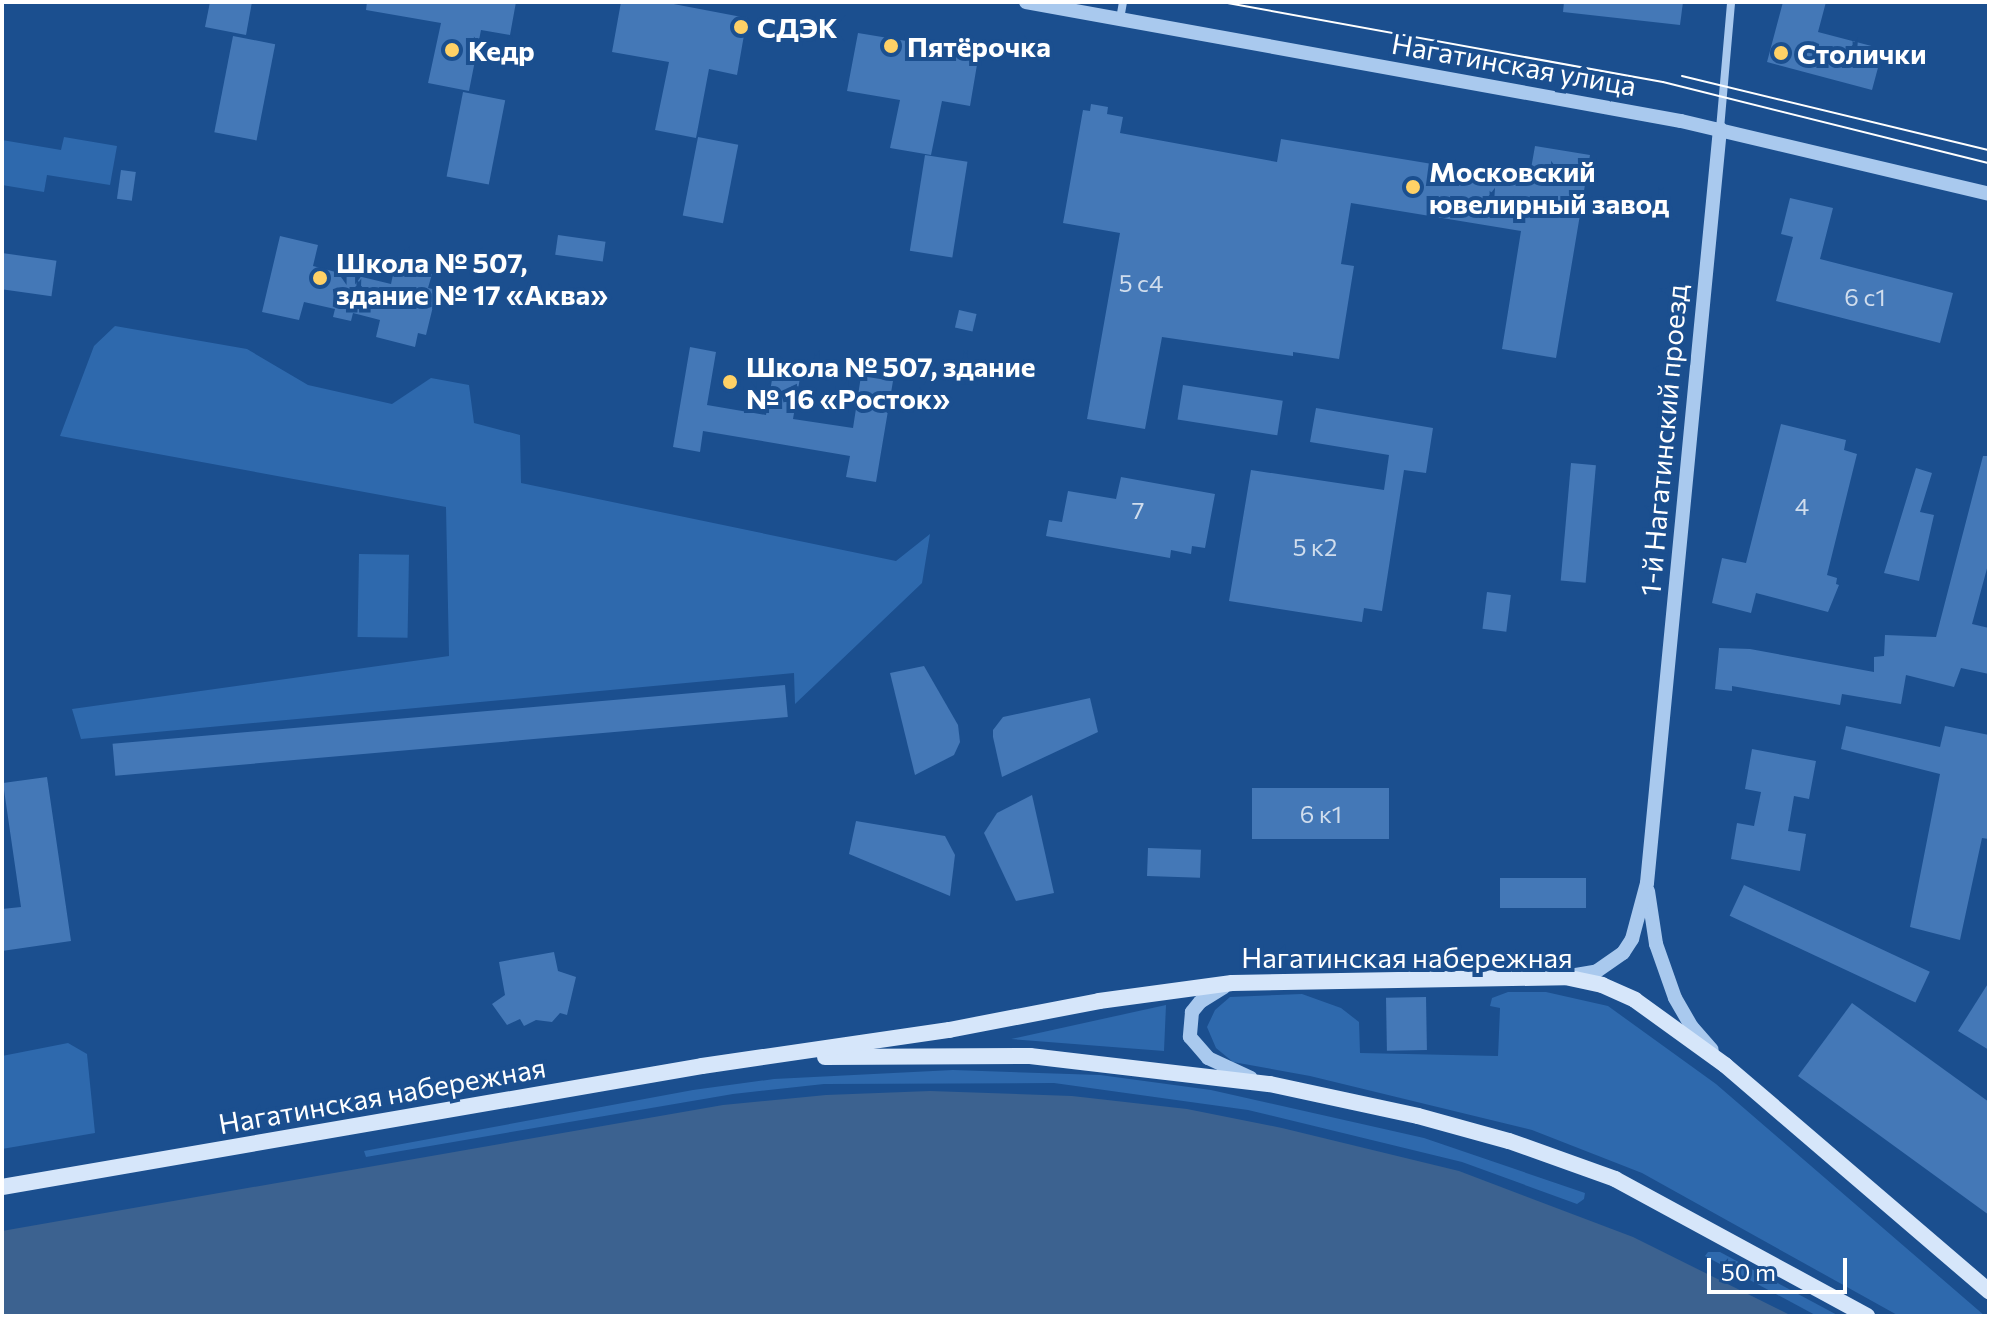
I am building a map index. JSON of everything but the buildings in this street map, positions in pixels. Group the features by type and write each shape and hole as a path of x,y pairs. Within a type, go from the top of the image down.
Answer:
{"main road":[{"name":"Нагатинская набережная","path":"2,1187 1099,1001 1232,983 1565,977 1602,985 1635,1000 1725,1065 1989,1291"},
{"name":"Нагатинская набережная","path":"772,1058 1030,1056 1270,1084 1418,1116 1509,1141 1615,1179 1867,1316"}],"street":[{"name":"Нагатинская улица","path":"1026,2 1720,129 1989,194"},
{"path":"1120,19 1123,2"},
{"name":"1-й Нагатинский проезд","path":"1647,883 1731,2"},
{"path":"1565,977 1597,971 1623,953 1632,939 1647,883"},
{"path":"1647,883 1656,944 1675,998 1692,1027 1725,1065"},
{"path":"1232,983 1200,1002 1192,1012 1190,1037 1208,1058 1270,1084"}],"shaded area":[{"path":"64,137 117,146 110,185 47,175 44,192 2,185 2,140 61,150"},
{"path":"115,326 247,349 308,385 392,404 431,378 469,385 474,423 520,435 521,483 896,561 930,534 922,583 795,704 794,673 81,739 72,709 449,656 446,507 60,436 94,346"},
{"path":"359,554 409,555 408,638 358,637"},
{"path":"1508,992 1546,992 1608,1006 1716,1084 1985,1316 1899,1316 1642,1173 1532,1130 1310,1076 1233,1062 1216,1048 1207,1027 1215,1010 1230,997 1302,994 1341,1008 1359,1022 1360,1053 1498,1056 1500,1008 1490,1006 1492,998"},
{"path":"1166,1005 1164,1051 1011,1039"},
{"path":"68,1043 87,1054 95,1133 2,1149 2,1056"},
{"path":"953,1070 1100,1075 1211,1090 1424,1138 1585,1193 1584,1199 1577,1204 1462,1162 1248,1110 1054,1083 824,1084 733,1094 366,1157 364,1151 693,1090 774,1079"},
{"path":"930,1091 1072,1096 1187,1109 1282,1128 1459,1171 1633,1237 1792,1316 2,1316 2,1231 723,1105 826,1095"},
{"path":"1708,1252 1720,1252 1839,1316 1817,1316 1705,1256"}],"tram line":[{"path":"1222,2 1663,82 1989,163"},
{"path":"1682,76 1989,150"}],"place":[{"name":"СДЭК","path":"741,27"},
{"name":"Пятёрочка","path":"891,46"},
{"name":"Кедр","path":"452,50"},
{"name":"Столички","path":"1781,53"},
{"name":"Московский ювелирный завод","path":"1413,187"},
{"name":"Школа № 507, здание № 17 «Аква»","path":"320,278"},
{"name":"Школа № 507, здание № 16 «Росток»","path":"730,382"}]}
